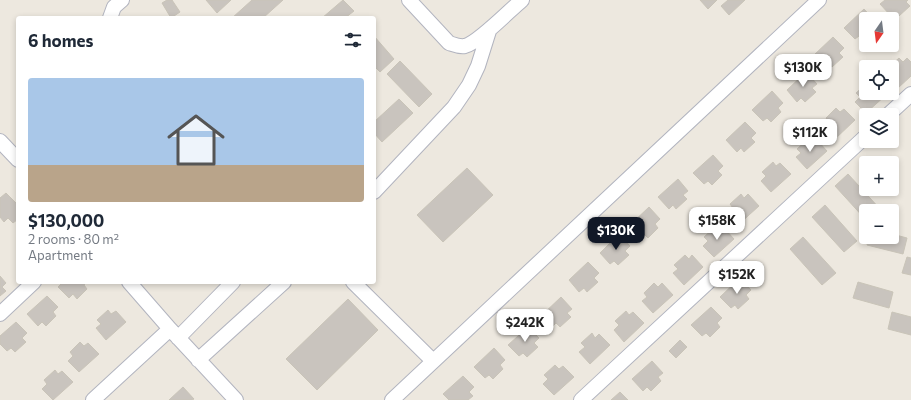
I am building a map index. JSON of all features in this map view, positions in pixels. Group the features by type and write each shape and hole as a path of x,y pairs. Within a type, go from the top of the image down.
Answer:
{"street":[{"path":"111,16 114,8 122,0"},
{"path":"409,0 449,44 457,46 466,46 489,31 522,0"},
{"path":"392,400 819,0"},
{"path":"376,190 454,107 469,85 478,66 489,31"},
{"path":"896,108 911,94"},
{"path":"0,141 16,158"},
{"path":"581,400 859,142"},
{"path":"0,314 32,284"},
{"path":"131,284 231,398"},
{"path":"93,400 174,334 231,284"},
{"path":"198,360 282,284"},
{"path":"355,284 433,361"}],"building":[{"path":"167,0 172,0 180,12 174,16 170,16 162,3"},
{"path":"206,0 231,0 217,13"},
{"path":"252,0 283,0 265,16 234,16"},
{"path":"343,0 354,11 348,16 324,16"},
{"path":"700,0 717,0 708,9"},
{"path":"728,0 745,0 729,15 721,6"},
{"path":"885,0 908,0 906,2 910,6 899,16 899,12 887,12 880,4"},
{"path":"859,14 859,36 855,39 844,28"},
{"path":"833,37 844,48 839,53 843,57 832,67 828,63 824,67 814,55"},
{"path":"376,38 394,59 380,72 376,68"},
{"path":"899,58 903,62 907,58 911,62 911,76 899,87 899,60 897,60"},
{"path":"400,61 432,94 419,107 387,74"},
{"path":"806,72 817,84 812,88 816,92 805,102 801,98 797,102 787,90"},
{"path":"772,91 783,103 778,108 781,112 771,122 767,118 763,121 752,110"},
{"path":"859,98 859,100 880,100 872,108 861,108 855,102"},
{"path":"399,99 413,113 382,142 376,135 376,120"},
{"path":"836,108 840,112 844,109 855,120 835,139 824,127 829,122 826,118"},
{"path":"745,122 756,133 751,138 755,142 744,152 741,148 737,152 726,140"},
{"path":"808,139 812,143 816,139 827,151 807,169 796,157 801,153 797,149"},
{"path":"713,155 723,166 718,171 722,175 712,185 708,181 704,184 693,173"},
{"path":"773,162 776,166 780,163 791,174 771,192 761,181 766,176 762,172"},
{"path":"467,168 493,195 443,242 417,215"},
{"path":"848,174 859,186 859,196 868,196 876,204 859,204 859,212 835,186"},
{"path":"678,179 688,191 683,195 687,199 676,209 673,205 669,209 658,197"},
{"path":"6,193 16,203 16,221 13,223 8,218 4,222 0,217 0,198"},
{"path":"741,194 744,198 748,194 759,206 739,224 729,213 733,208 730,204"},
{"path":"825,205 857,241 844,252 812,217"},
{"path":"649,207 660,219 655,224 658,228 648,238 644,234 640,237 629,226"},
{"path":"715,227 719,231 723,227 734,239 714,257 703,246 708,241 704,237"},
{"path":"619,234 630,246 625,251 629,255 618,265 614,261 610,264 600,253"},
{"path":"899,236 907,238 903,254 867,245 899,244"},
{"path":"803,237 836,273 822,285 790,249"},
{"path":"685,255 689,259 692,255 703,267 684,285 673,273 678,269 674,265"},
{"path":"907,257 911,258 911,275 902,273"},
{"path":"588,262 599,273 594,278 598,282 587,292 584,288 579,292 569,280"},
{"path":"0,276 6,283 2,287 6,291 0,296"},
{"path":"740,278 751,290 746,295 749,299 738,309 735,305 731,308 720,297"},
{"path":"858,282 893,292 889,308 853,298"},
{"path":"654,283 658,287 662,283 673,295 653,313 642,301 647,297 644,293"},
{"path":"61,284 85,284 87,289 77,299 73,294 69,298 58,287"},
{"path":"47,296 58,307 53,312 56,316 46,326 42,322 38,326 27,314"},
{"path":"561,297 572,309 567,313 571,317 560,327 556,323 552,327 542,315"},
{"path":"348,299 378,330 317,390 286,359"},
{"path":"711,307 722,318 717,323 720,327 710,337 706,333 702,336 691,325"},
{"path":"108,310 111,314 116,311 126,322 106,340 96,328 101,324 97,320"},
{"path":"626,311 629,315 633,312 644,323 624,342 614,330 619,325 615,321"},
{"path":"892,312 911,317 911,335 888,329"},
{"path":"16,322 27,333 22,338 26,342 15,352 11,348 7,351 0,344 0,336"},
{"path":"528,327 539,338 534,343 538,347 527,357 523,353 519,356 508,345"},
{"path":"592,333 595,338 599,334 610,345 590,364 579,352 585,347 581,343"},
{"path":"680,340 687,347 676,358 669,351"},
{"path":"80,342 84,346 88,343 99,354 79,372 68,361 73,356 70,352"},
{"path":"494,348 505,360 500,365 503,369 493,379 489,375 485,378 474,367"},
{"path":"652,361 663,373 658,377 661,381 651,391 647,387 643,391 632,379"},
{"path":"555,365 559,369 563,366 574,377 554,395 543,384 548,379 544,375"},
{"path":"55,370 58,374 62,371 73,382 53,400 42,389 47,384 44,380"},
{"path":"463,376 474,387 469,392 473,396 468,400 449,400 443,394"},
{"path":"183,387 194,399 169,400"},
{"path":"620,392 628,400 611,400"}]}
